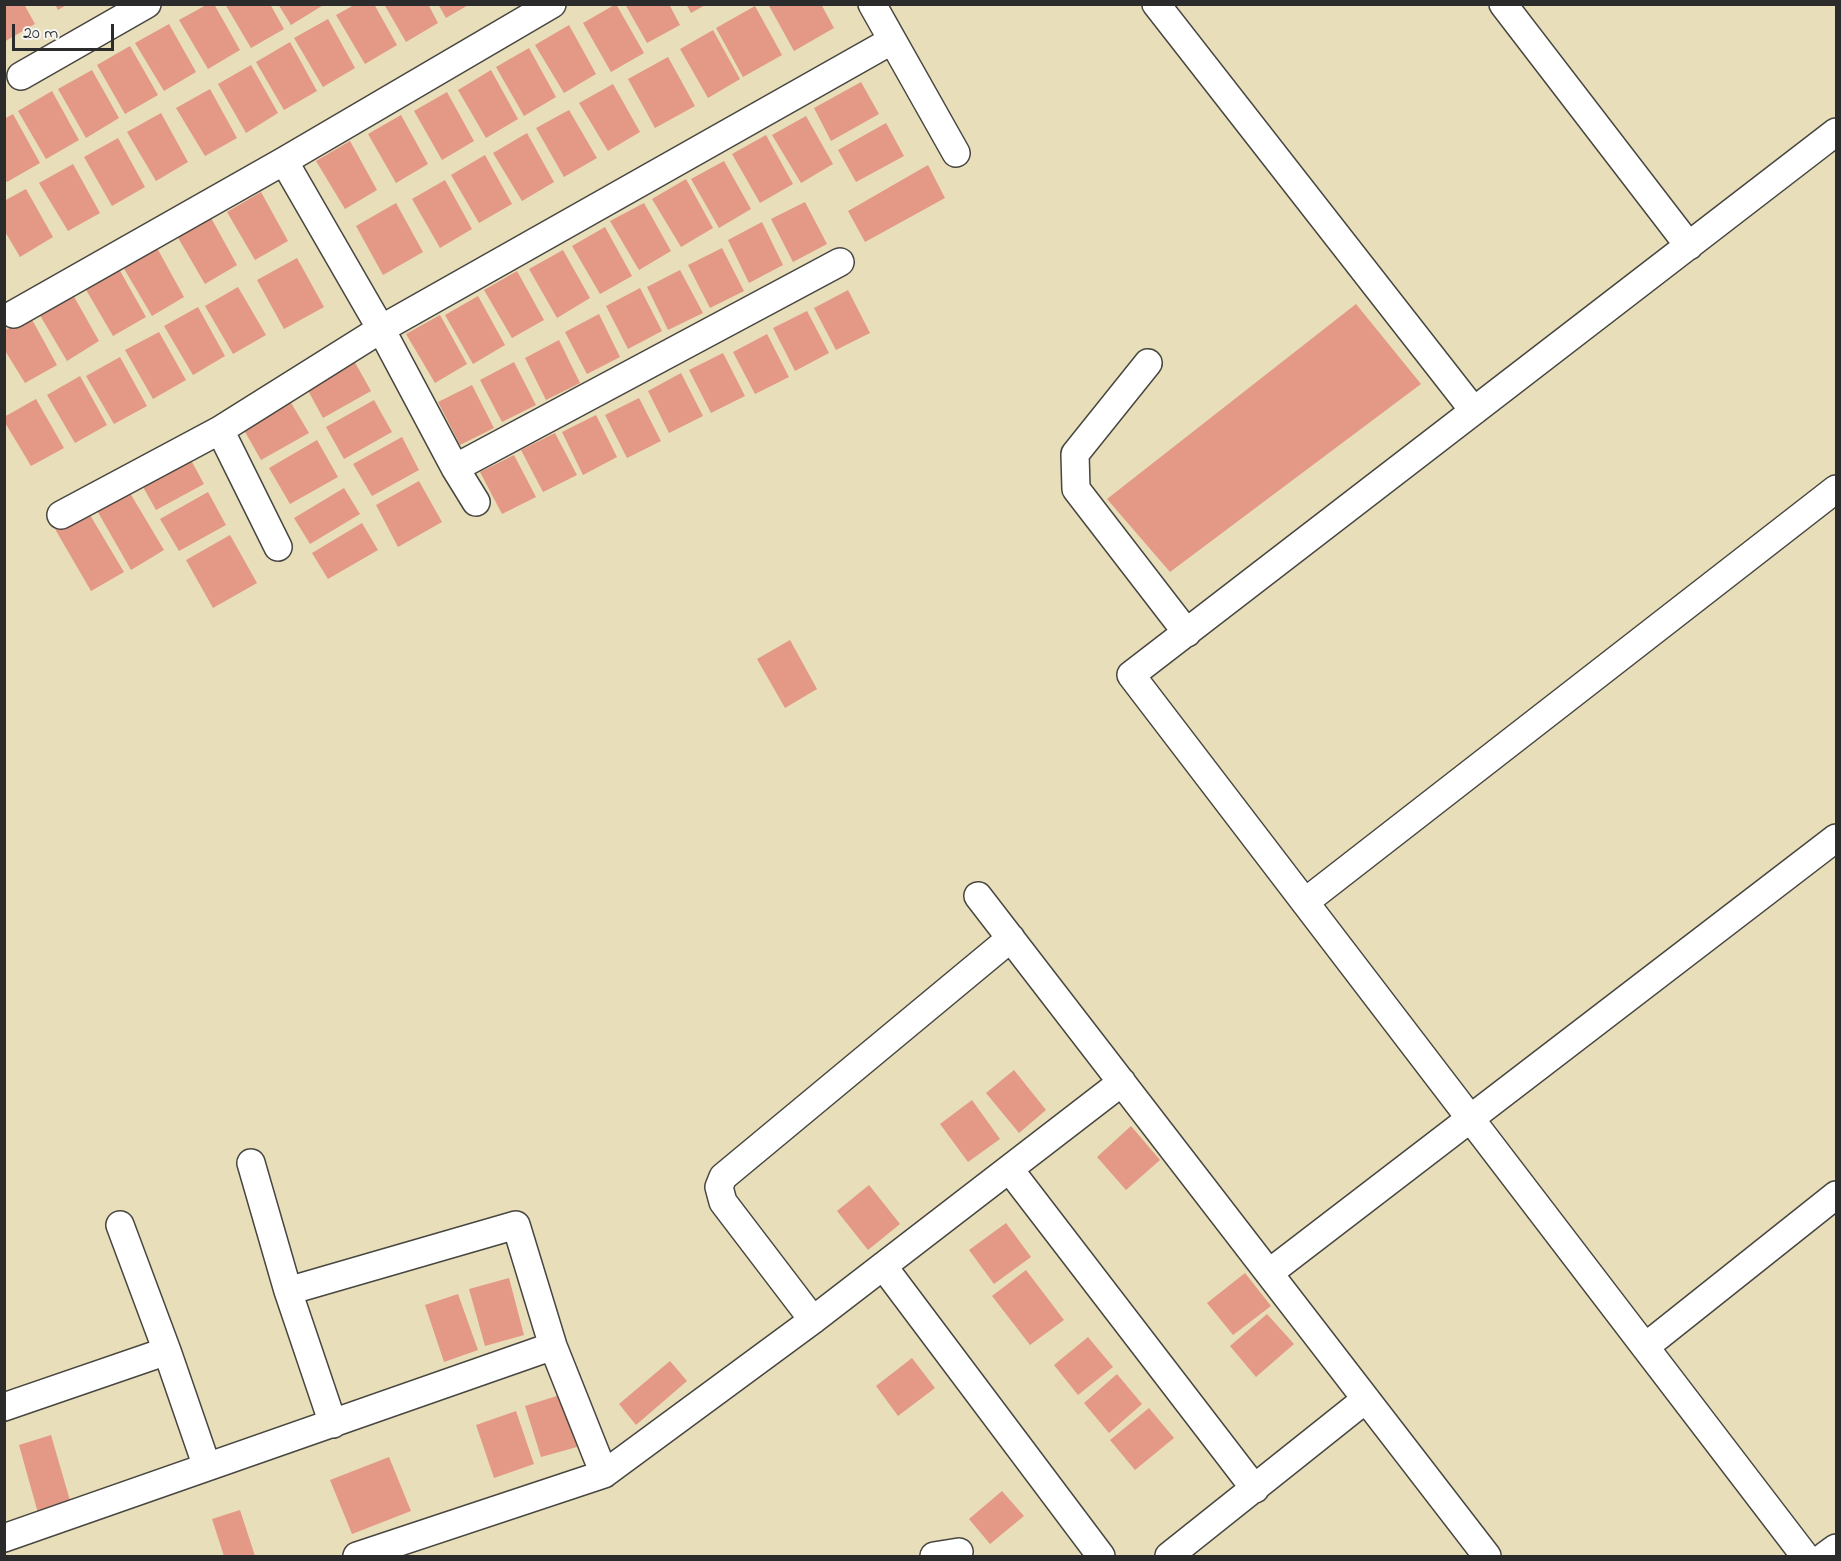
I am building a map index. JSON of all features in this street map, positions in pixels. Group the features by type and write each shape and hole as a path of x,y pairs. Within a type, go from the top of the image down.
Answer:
{"street":[{"path":"21,76 147,4"},
{"path":"14,314 284,161 552,4"},
{"path":"872,4 956,153"},
{"path":"1156,4 1474,411"},
{"path":"1503,4 1689,246"},
{"path":"61,515 220,430 381,329 891,41"},
{"path":"1805,1557 1131,675 1836,132"},
{"path":"284,161 381,329 455,468 476,502"},
{"path":"455,468 840,262"},
{"path":"1148,363 1075,454 1077,489 1187,633"},
{"path":"220,430 278,547"},
{"path":"1305,902 1836,489"},
{"path":"1269,1273 1836,838"},
{"path":"978,896 1488,1557"},
{"path":"813,1320 723,1202 719,1187 723,1177 1011,938"},
{"path":"357,1557 604,1474 813,1320 1122,1083"},
{"path":"251,1163 288,1291 333,1424"},
{"path":"1010,1170 1255,1489"},
{"path":"1645,1347 1836,1195"},
{"path":"120,1225 207,1467"},
{"path":"288,1291 516,1225 553,1346 604,1474"},
{"path":"883,1266 1101,1557"},
{"path":"4,1538 553,1346"},
{"path":"4,1407 167,1351"},
{"path":"1169,1557 1366,1399"},
{"path":"1825,1557 1836,1548"}],"building":[{"path":"4,4 24,4 35,24 4,42"},
{"path":"55,4 68,4 58,10"},
{"path":"208,4 214,4 240,50 208,69 179,20"},
{"path":"225,4 270,4 284,29 251,48"},
{"path":"278,4 325,4 291,25"},
{"path":"356,4 374,4 397,45 365,64 336,15"},
{"path":"384,4 428,4 438,23 406,42"},
{"path":"438,4 470,4 446,18"},
{"path":"616,4 644,53 611,72 583,23"},
{"path":"625,4 669,4 680,25 647,43"},
{"path":"686,4 707,4 691,13"},
{"path":"768,4 821,4 834,28 794,51"},
{"path":"755,6 782,55 743,77 716,28"},
{"path":"328,19 355,68 323,87 294,38"},
{"path":"169,24 196,72 164,91 135,43"},
{"path":"569,25 596,74 564,93 535,45"},
{"path":"713,30 740,79 708,98 680,49"},
{"path":"290,42 317,91 284,110 256,62"},
{"path":"130,46 158,95 125,114 97,65"},
{"path":"529,48 556,97 524,116 496,67"},
{"path":"668,57 695,106 655,128 628,79"},
{"path":"251,65 278,113 246,133 218,84"},
{"path":"92,70 119,118 86,138 58,89"},
{"path":"491,70 518,119 486,138 458,90"},
{"path":"861,82 879,114 831,141 814,108"},
{"path":"613,84 640,132 608,151 579,103"},
{"path":"210,89 237,138 205,156 176,108"},
{"path":"52,91 79,140 46,159 18,111"},
{"path":"447,92 474,141 442,160 414,111"},
{"path":"569,110 597,158 564,177 536,128"},
{"path":"161,113 188,162 156,181 127,132"},
{"path":"13,114 40,163 7,182 4,178 4,119"},
{"path":"401,115 428,164 396,183 368,134"},
{"path":"806,116 833,164 801,183 772,135"},
{"path":"886,123 904,156 856,182 838,150"},
{"path":"527,133 554,182 522,201 493,153"},
{"path":"766,135 793,184 760,203 732,154"},
{"path":"118,138 145,187 112,206 84,157"},
{"path":"350,141 377,190 345,209 316,161"},
{"path":"485,155 512,204 479,223 451,175"},
{"path":"724,161 751,209 719,228 691,179"},
{"path":"73,164 100,213 68,231 39,183"},
{"path":"928,165 945,198 865,242 848,211"},
{"path":"686,179 713,228 681,247 652,199"},
{"path":"445,180 472,229 440,248 412,199"},
{"path":"26,189 53,237 20,257 4,230 4,201"},
{"path":"261,192 288,241 255,260 227,212"},
{"path":"805,202 827,244 793,262 771,219"},
{"path":"396,203 423,252 383,275 356,226"},
{"path":"644,203 671,251 639,270 610,221"},
{"path":"210,216 237,265 205,284 177,236"},
{"path":"762,222 783,265 749,283 728,240"},
{"path":"605,227 632,276 600,294 572,246"},
{"path":"157,248 184,297 152,316 123,267"},
{"path":"722,248 744,291 710,308 688,265"},
{"path":"563,250 590,298 557,318 529,269"},
{"path":"297,258 324,307 284,329 257,280"},
{"path":"119,269 146,317 113,336 85,288"},
{"path":"680,270 703,313 668,330 647,287"},
{"path":"517,271 544,320 512,338 484,290"},
{"path":"238,287 266,335 233,354 205,306"},
{"path":"640,288 662,331 628,349 606,306"},
{"path":"848,290 870,333 836,350 814,308"},
{"path":"72,293 99,341 67,361 38,312"},
{"path":"478,296 505,345 473,364 445,315"},
{"path":"1356,304 1421,384 1170,572 1107,499"},
{"path":"198,307 225,356 193,375 164,326"},
{"path":"807,311 829,353 795,371 773,328"},
{"path":"599,314 620,357 587,374 565,332"},
{"path":"440,315 467,364 435,383 406,334"},
{"path":"30,316 57,365 25,383 4,349 4,331"},
{"path":"159,332 186,380 153,399 125,350"},
{"path":"767,334 789,377 755,394 733,352"},
{"path":"559,340 580,383 546,400 525,358"},
{"path":"723,353 745,396 711,413 689,370"},
{"path":"120,357 147,406 114,424 86,376"},
{"path":"353,359 371,391 323,418 305,385"},
{"path":"514,362 536,405 502,422 480,380"},
{"path":"681,373 703,416 669,433 648,391"},
{"path":"80,376 107,425 75,443 47,395"},
{"path":"472,385 494,428 460,445 438,402"},
{"path":"287,396 309,433 261,460 240,423"},
{"path":"639,398 661,441 627,458 605,415"},
{"path":"36,399 64,448 31,466 4,421 4,417"},
{"path":"374,400 392,432 344,459 326,427"},
{"path":"596,415 617,457 583,475 562,432"},
{"path":"555,433 577,475 543,492 521,450"},
{"path":"402,437 419,470 372,496 353,464"},
{"path":"317,440 338,477 290,504 269,468"},
{"path":"186,451 204,484 156,510 138,478"},
{"path":"514,455 536,497 502,514 480,472"},
{"path":"419,481 442,522 398,547 376,505"},
{"path":"127,488 164,550 131,570 95,507"},
{"path":"344,488 360,514 310,544 294,518"},
{"path":"208,492 226,525 179,551 160,519"},
{"path":"87,510 124,572 91,591 55,529"},
{"path":"362,523 378,550 328,579 312,553"},
{"path":"230,535 257,583 213,608 186,560"},
{"path":"790,640 817,689 785,708 757,659"},
{"path":"1014,1070 1046,1110 1019,1133 986,1093"},
{"path":"972,1100 1000,1139 968,1162 940,1124"},
{"path":"1131,1126 1160,1160 1126,1190 1097,1157"},
{"path":"869,1185 900,1224 868,1250 837,1211"},
{"path":"1006,1223 1031,1257 994,1284 969,1250"},
{"path":"1026,1270 1064,1320 1030,1345 992,1296"},
{"path":"1245,1273 1271,1306 1233,1335 1207,1303"},
{"path":"509,1278 524,1335 485,1346 469,1289"},
{"path":"458,1294 478,1350 444,1362 425,1305"},
{"path":"1267,1314 1294,1344 1256,1377 1230,1346"},
{"path":"1088,1337 1113,1367 1078,1395 1054,1365"},
{"path":"912,1358 935,1388 898,1416 876,1386"},
{"path":"670,1361 687,1381 636,1425 619,1404"},
{"path":"1117,1374 1142,1404 1109,1433 1084,1403"},
{"path":"560,1395 577,1447 541,1457 525,1406"},
{"path":"1149,1408 1174,1438 1135,1470 1110,1440"},
{"path":"516,1411 534,1464 494,1478 476,1425"},
{"path":"51,1435 71,1504 38,1513 19,1445"},
{"path":"389,1457 411,1511 352,1534 330,1480"},
{"path":"1002,1491 1024,1516 990,1544 969,1519"},
{"path":"240,1510 255,1556 224,1556 212,1519"}]}
